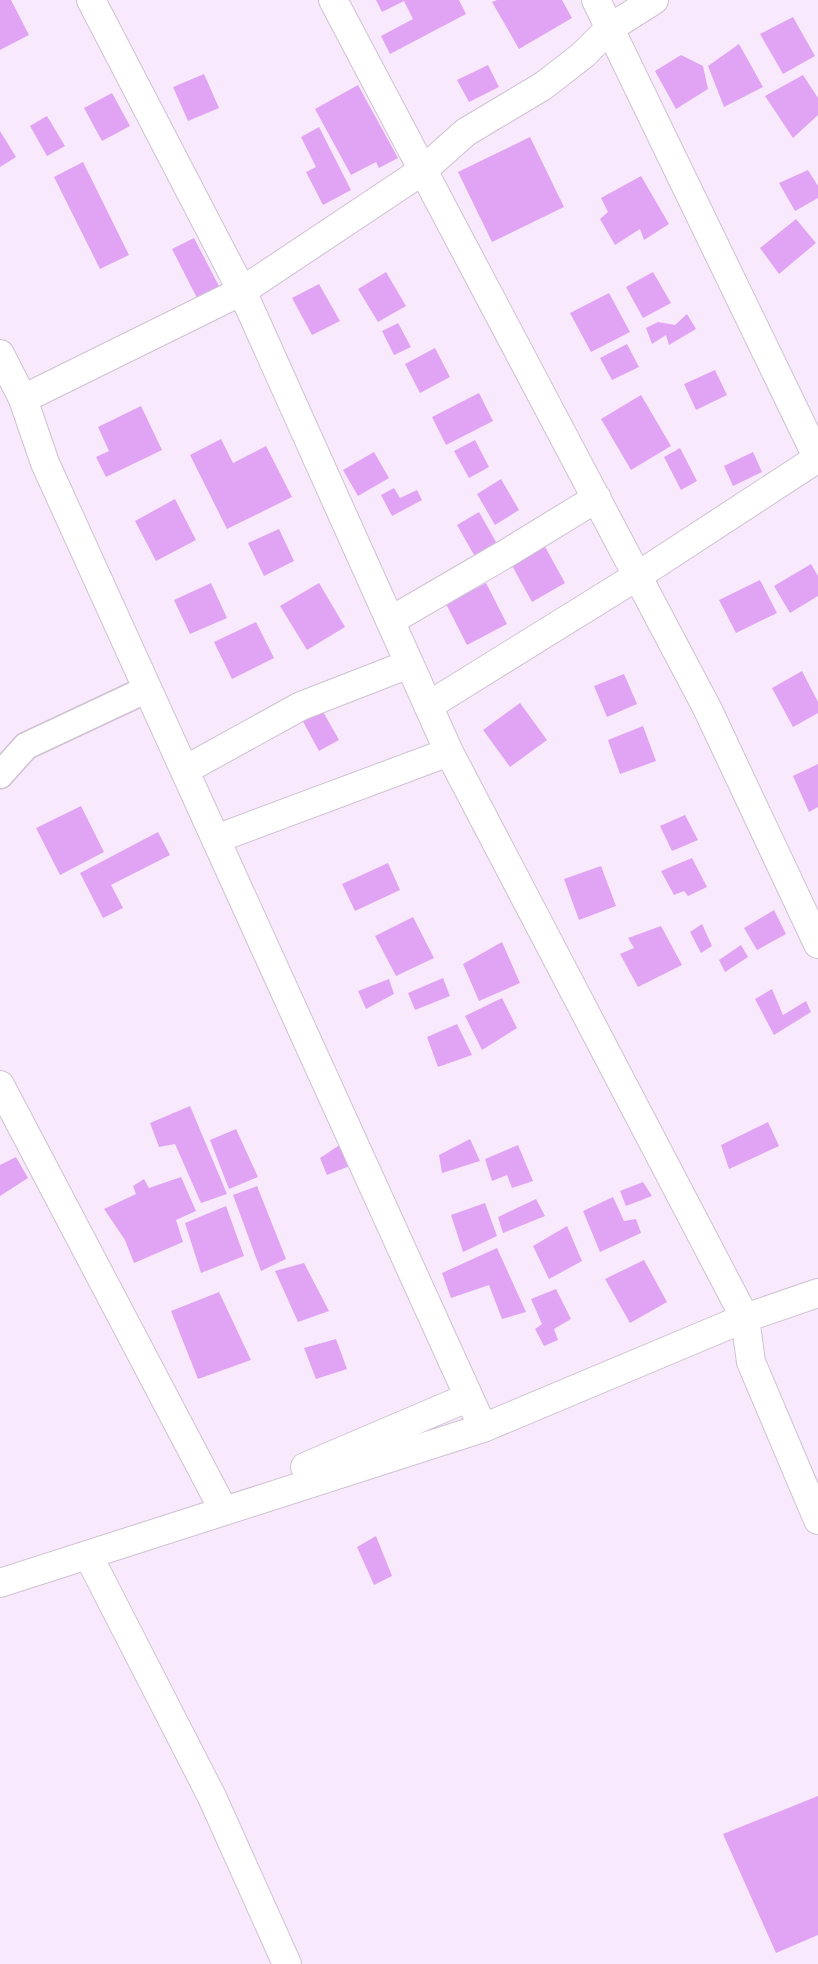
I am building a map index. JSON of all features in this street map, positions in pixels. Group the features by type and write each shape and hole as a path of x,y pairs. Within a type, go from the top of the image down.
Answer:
{"street":[{"path":"91,0 242,291 449,752 746,1318 751,1362 818,1520"},
{"path":"333,0 422,171 639,575 707,708 818,944"},
{"path":"428,706 639,575 818,459 596,0"},
{"path":"23,399 242,291 422,171 466,132 543,86 583,55 610,28 654,0"},
{"path":"0,354 23,399 45,463 483,1428"},
{"path":"390,621 598,498"},
{"path":"185,770 301,706 409,664"},
{"path":"0,775 26,746 139,693"},
{"path":"216,839 449,752"},
{"path":"0,1085 220,1504"},
{"path":"220,1504 483,1428 746,1318 818,1293"},
{"path":"1,1580 88,1555 220,1504 469,1397"},
{"path":"88,1555 212,1797 286,1964"}],"building":[{"path":"0,0 11,0 29,35 0,50"},
{"path":"376,0 459,0 466,14 390,54 381,36 413,19 404,1 382,12"},
{"path":"497,0 562,0 572,18 519,49 492,2"},
{"path":"793,17 815,56 783,74 760,34"},
{"path":"739,44 763,87 724,107 708,66"},
{"path":"681,55 703,66 708,89 676,109 655,71"},
{"path":"488,65 499,87 469,102 457,80"},
{"path":"204,74 219,108 188,121 173,87"},
{"path":"803,75 818,98 818,115 793,138 765,96"},
{"path":"358,85 398,158 379,168 376,162 351,175 315,109"},
{"path":"112,93 130,126 102,141 84,108"},
{"path":"47,116 65,146 47,156 30,126"},
{"path":"319,127 351,190 323,205 306,172 316,167 301,137"},
{"path":"0,131 16,157 0,167"},
{"path":"530,137 564,207 492,242 458,172"},
{"path":"83,162 129,255 100,269 54,177"},
{"path":"808,170 818,186 818,198 795,211 779,183"},
{"path":"641,176 669,224 644,240 640,229 615,245 600,219 608,212 601,198"},
{"path":"796,219 816,243 779,274 760,248"},
{"path":"194,238 220,288 198,300 172,249"},
{"path":"386,272 406,306 378,322 358,289"},
{"path":"653,272 671,303 643,318 626,287"},
{"path":"319,284 340,321 312,335 292,298"},
{"path":"609,293 630,332 591,352 570,313"},
{"path":"687,314 696,329 669,345 666,335 652,344 646,328 658,322 675,325"},
{"path":"398,323 411,347 394,355 382,331"},
{"path":"627,344 639,367 612,380 600,358"},
{"path":"435,348 450,377 420,393 405,364"},
{"path":"715,370 727,395 696,410 684,384"},
{"path":"479,393 493,421 446,445 432,417"},
{"path":"641,395 671,446 631,470 601,419"},
{"path":"141,406 162,450 106,477 96,457 109,451 98,427"},
{"path":"221,439 233,463 266,446 292,497 227,529 190,455"},
{"path":"475,440 489,467 469,478 454,451"},
{"path":"680,448 697,481 681,490 664,457"},
{"path":"374,452 389,478 358,496 343,470"},
{"path":"753,452 762,472 733,486 724,466"},
{"path":"501,479 519,510 495,525 477,494"},
{"path":"394,488 400,498 417,490 422,500 392,516 381,495"},
{"path":"175,499 196,540 156,561 135,521"},
{"path":"479,512 500,549 478,562 457,525"},
{"path":"279,529 294,561 264,576 248,543"},
{"path":"543,543 565,583 532,602 510,562"},
{"path":"811,564 818,576 818,596 790,613 774,586"},
{"path":"760,580 777,613 736,633 719,600"},
{"path":"211,583 227,618 190,634 174,600"},
{"path":"319,583 345,627 307,650 280,606"},
{"path":"486,583 507,624 467,645 446,604"},
{"path":"256,622 274,658 232,679 214,642"},
{"path":"802,671 818,702 818,713 793,727 772,688"},
{"path":"624,674 637,704 607,717 594,686"},
{"path":"520,703 547,740 510,767 483,730"},
{"path":"321,708 339,740 319,751 301,718"},
{"path":"643,726 656,761 620,774 608,740"},
{"path":"818,764 818,807 809,812 793,776"},
{"path":"81,806 104,852 60,875 36,828"},
{"path":"685,815 698,840 672,851 660,826"},
{"path":"158,832 170,855 111,885 123,908 103,918 80,873"},
{"path":"692,858 707,887 688,896 684,891 674,895 661,871"},
{"path":"388,863 400,890 355,911 342,884"},
{"path":"601,866 616,906 579,920 564,879"},
{"path":"774,910 786,934 757,950 744,928"},
{"path":"413,917 434,958 396,976 375,936"},
{"path":"702,924 712,946 701,953 690,932"},
{"path":"661,926 682,965 638,987 620,954 634,948 628,938"},
{"path":"502,942 520,983 479,1001 463,964"},
{"path":"741,945 748,957 725,972 719,960"},
{"path":"443,978 450,996 415,1010 408,993"},
{"path":"389,979 394,994 366,1009 358,991"},
{"path":"772,989 783,1015 806,1001 811,1012 774,1035 755,999"},
{"path":"502,998 517,1028 482,1050 465,1016"},
{"path":"457,1024 472,1055 438,1067 427,1037"},
{"path":"190,1106 227,1194 201,1203 175,1144 159,1147 150,1123"},
{"path":"768,1122 779,1146 729,1169 721,1145"},
{"path":"236,1129 258,1177 229,1189 210,1140"},
{"path":"470,1139 480,1161 442,1173 439,1155"},
{"path":"341,1144 352,1165 327,1175 320,1158"},
{"path":"518,1145 533,1181 512,1188 507,1175 492,1181 485,1159"},
{"path":"16,1157 28,1178 0,1196 0,1165"},
{"path":"181,1177 196,1211 176,1220 183,1242 134,1263 125,1240 104,1209 136,1194 133,1186 144,1179 149,1188"},
{"path":"643,1182 652,1196 626,1206 620,1191"},
{"path":"257,1186 286,1259 261,1271 233,1195"},
{"path":"613,1197 624,1221 636,1219 641,1233 600,1252 583,1211"},
{"path":"536,1199 545,1216 503,1233 498,1217"},
{"path":"485,1203 497,1236 463,1252 451,1215"},
{"path":"226,1206 244,1256 201,1273 185,1223"},
{"path":"567,1226 582,1261 549,1279 533,1246"},
{"path":"497,1248 526,1312 502,1319 489,1285 451,1298 442,1273"},
{"path":"644,1260 667,1302 630,1323 605,1279"},
{"path":"304,1263 329,1311 298,1322 275,1271"},
{"path":"556,1289 571,1319 554,1329 558,1340 544,1346 535,1329 542,1324 531,1299"},
{"path":"219,1292 251,1360 198,1379 171,1311"},
{"path":"336,1339 347,1369 316,1379 304,1348"},
{"path":"376,1536 392,1576 374,1585 357,1547"},
{"path":"818,1796 818,1935 776,1953 723,1834"}]}
